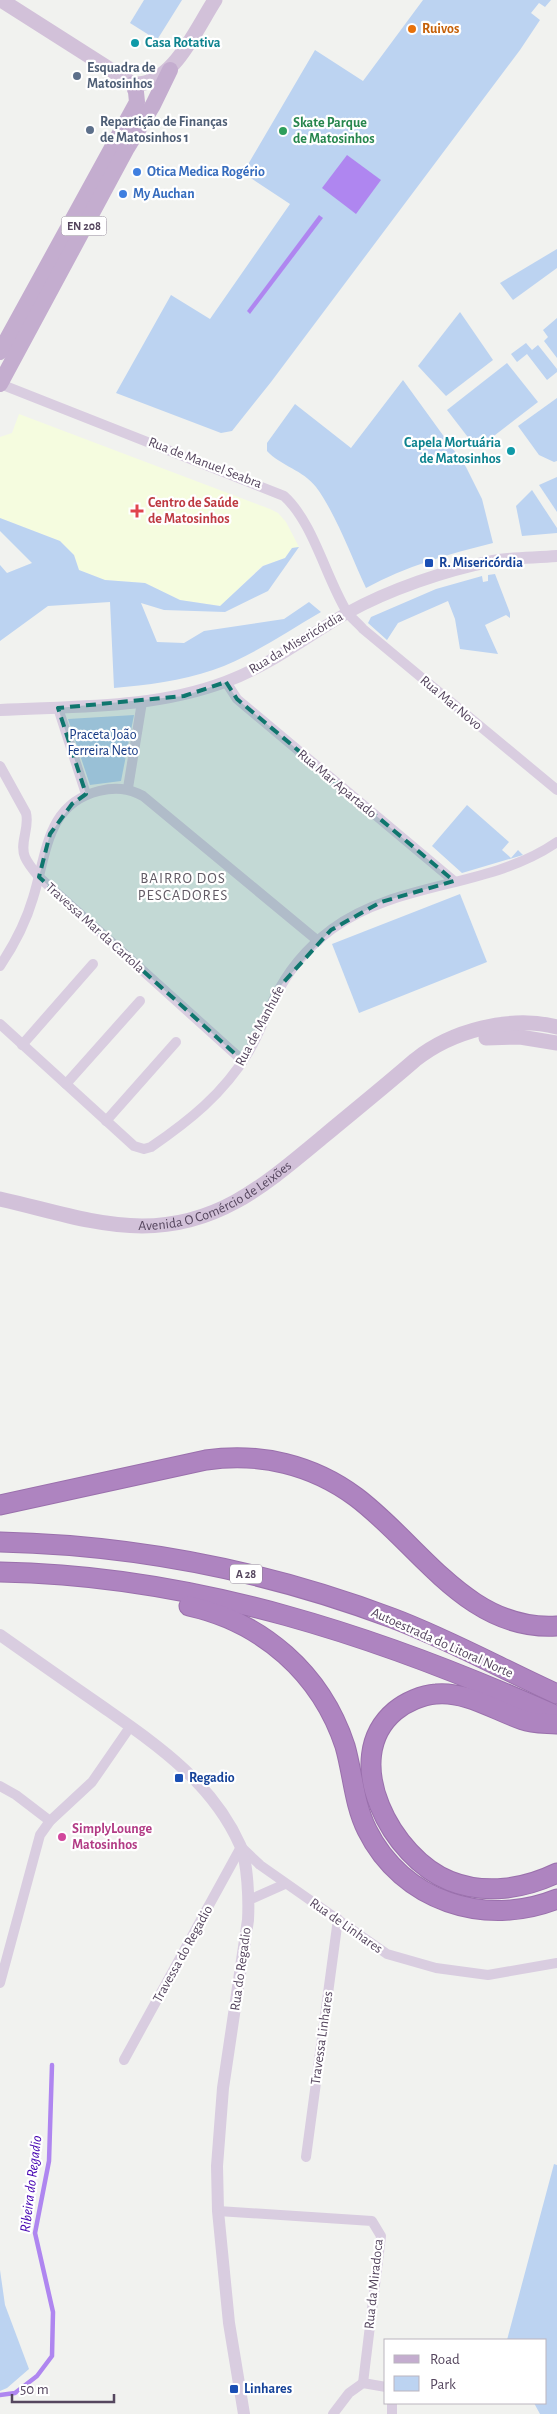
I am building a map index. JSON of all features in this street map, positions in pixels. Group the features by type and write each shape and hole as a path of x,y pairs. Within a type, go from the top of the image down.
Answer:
{"highway":[{"path":"0,1504 206,1460 236,1456 270,1460 320,1475 357,1498 457,1591 483,1609 496,1616 524,1624 557,1626"},
{"name":"Autoestrada do Litoral Norte","path":"0,1542 75,1546 143,1554 212,1566 286,1585 393,1619 557,1694"},
{"name":"Autoestrada do Litoral Norte","path":"0,1572 75,1577 173,1590 316,1623 386,1646 500,1690 557,1716"},
{"path":"173,1590 178,1604 224,1616 268,1639 280,1648 310,1680 326,1705 340,1734 356,1800 367,1830 386,1860 404,1878 421,1891 438,1900 483,1911 517,1910 557,1898"},
{"path":"557,1724 525,1721 457,1696 427,1695 401,1707 386,1720 373,1744 371,1767 376,1794 390,1826 422,1865 441,1877 464,1886 504,1888 530,1884 557,1874"}],"main road":[{"name":"EN 208","path":"0,384 122,157 153,105 170,70 214,0"},
{"path":"6,1 133,84 150,83 170,70"},
{"name":"EN 208","path":"0,352 134,107 136,92 133,84"},
{"name":"Avenida O Comércio de Leixões","path":"0,1199 123,1225 164,1226 209,1215 235,1203 269,1182 400,1073 436,1046 469,1032 530,1023 557,1027"},
{"name":"Avenida O Comércio de Leixões","path":"400,1073 437,1053 478,1039 500,1036 520,1037 557,1044"}],"street":[{"name":"Rua de Manuel Seabra","path":"0,384 284,496 294,505 348,613"},
{"name":"Rua da Misericórdia","path":"0,710 142,702 184,696 226,682 264,665 348,613 427,577 494,561 557,556"},
{"name":"Rua Mar Novo","path":"348,613 363,629 557,790"},
{"name":"Rua Mar Apartado","path":"226,682 237,699 454,881"},
{"path":"128,788 142,702"},
{"path":"58,708 86,794"},
{"name":"Travessa Mar da Cartola","path":"0,766 26,813 28,821 23,848 25,857 39,877 243,1061"},
{"path":"0,966 18,934 33,899 50,834 60,816 86,794 106,789 128,788 143,796 318,941"},
{"name":"Rua de Manhufe","path":"0,1024 134,1146 144,1149 151,1148 207,1105 225,1086 243,1061 282,984 318,941 346,920 364,910 400,896 517,864 556,844"},
{"path":"22,1045 93,964"},
{"path":"66,1084 140,1001"},
{"path":"106,1120 176,1042"},
{"name":"Rua do Regadio","path":"0,1634 165,1751 190,1774 224,1814 241,1847 249,1900 223,2088 216,2166 218,2211 229,2323 244,2414"},
{"path":"0,1983 40,1835 50,1821 92,1782 130,1726"},
{"path":"0,1786 16,1795 50,1821"},
{"name":"Rua de Linhares","path":"241,1847 260,1865 285,1884 387,1954 436,1968 488,1975 557,1963"},
{"name":"Travessa do Regadio","path":"124,2060 241,1847"},
{"path":"249,1900 285,1884"},
{"name":"Travessa Linhares","path":"306,2157 338,1919"},
{"name":"Rua da Miradoca","path":"218,2211 372,2221 381,2236 363,2383"},
{"path":"333,2414 349,2393 363,2383 384,2387"}],"highlighted area":[{"path":"226,682 237,699 454,881 381,902 331,930 282,984 243,1061 39,877 50,834 72,804 86,794 58,708 184,696"}],"shaded area":[{"path":"347,155 381,180 356,214 322,188"},
{"path":"319,215 323,218 250,314 247,311"},
{"name":"Centro de Saúde de Matosinhos","path":"19,414 270,509 278,513 286,522 299,547 292,548 285,558 262,566 221,606 180,600 145,583 105,580 79,570 74,555 60,541 0,518 0,437 12,433"}],"green space":[{"path":"144,0 182,0 157,40 130,23"},
{"path":"423,0 551,0 545,7 539,3 531,13 540,20 520,50 271,382 232,431 221,433 116,393 171,295 210,319 290,204 243,173 315,50 363,81"},
{"path":"557,249 557,268 513,300 500,283"},
{"path":"460,312 493,360 446,396 418,366"},
{"path":"557,318 557,358 544,341 548,337 543,330"},
{"path":"526,343 532,350 538,345 557,369 557,372 547,380 527,354 517,362 511,354"},
{"path":"507,363 538,402 477,449 447,410"},
{"path":"403,380 466,467 482,499 493,543 428,561 366,588 323,497 305,476 279,461 267,451 267,443 295,404 351,448"},
{"path":"557,398 557,461 554,462 539,455 518,426"},
{"path":"557,477 557,512 539,485"},
{"path":"532,490 557,528 557,533 522,536 516,506"},
{"path":"0,518 60,541 74,555 79,570 105,580 145,583 180,600 220,606 263,566 285,558 292,548 299,547 268,591 225,612 164,610 141,603 157,642 184,643 204,631 284,619 309,602 321,612 255,651 227,665 176,680 114,688 110,602 48,606 0,641 0,565 7,573 32,563 0,531"},
{"path":"495,574 510,613 510,618 506,615 485,625 498,654 460,649 455,619 448,601 398,623 387,640 368,623 371,617 436,589 482,576 483,582 488,581 488,575"},
{"name":"Praceta João Ferreira Neto","path":"134,715 121,781 90,785 68,719"},
{"path":"467,805 509,842 502,850 511,858 518,850 523,855 462,873 432,846"},
{"path":"460,894 487,962 359,1013 332,944"},
{"path":"554,2164 557,2165 557,2414 540,2414 535,2404 547,2404 547,2339 507,2339"},
{"path":"0,2270 5,2305 29,2369 7,2388 0,2391"}],"waterway":[{"name":"Ribeira do Regadio","path":"0,2395 15,2393 37,2376 52,2356 53,2312 35,2233 49,2161 52,2065"}],"place":[{"name":"Ruivos","path":"412,29"},
{"name":"Casa Rotativa","path":"135,43"},
{"name":"Esquadra de Matosinhos","path":"77,76"},
{"name":"Repartição de Finanças de Matosinhos 1","path":"90,130"},
{"name":"Skate Parque de Matosinhos","path":"283,131"},
{"name":"Otica Medica Rogério","path":"137,172"},
{"name":"My Auchan","path":"123,194"},
{"name":"Capela Mortuária de Matosinhos","path":"511,451"},
{"name":"Centro de Saúde de Matosinhos","path":"137,511"},
{"name":"R. Misericórdia","path":"429,563"},
{"name":"Regadio","path":"179,1778"},
{"name":"SimplyLounge Matosinhos","path":"62,1837"},
{"name":"Linhares","path":"234,2389"}],"district":[{"name":"BAIRRO DOS PESCADORES","path":"183,886"}]}
